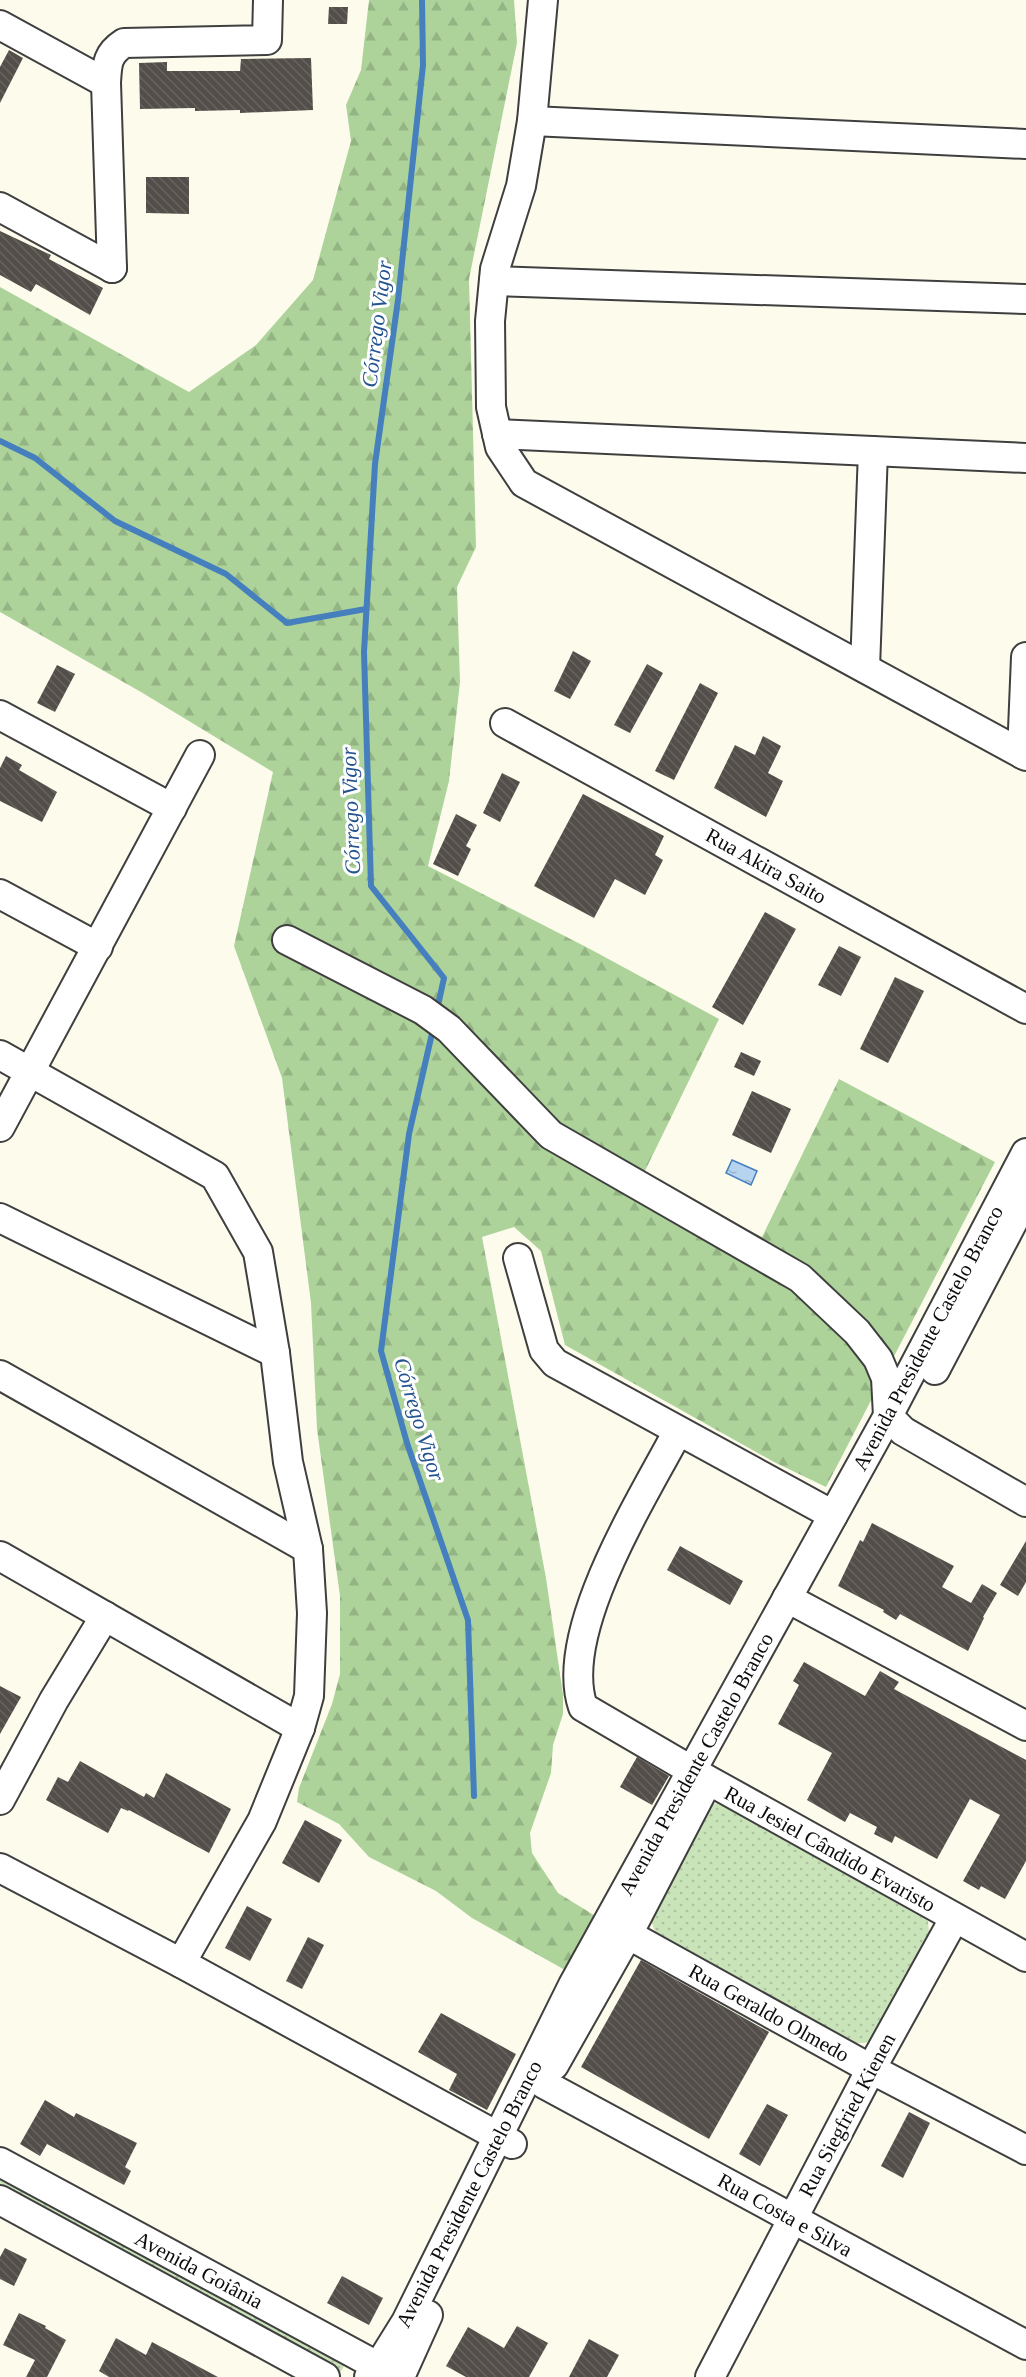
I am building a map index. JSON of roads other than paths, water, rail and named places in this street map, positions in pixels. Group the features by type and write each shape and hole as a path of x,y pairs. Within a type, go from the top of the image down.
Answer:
{"street":[{"path":"0,207 112,268 106,83 107,61 113,50 124,43 267,40 268,0"},
{"path":"543,0 532,121 521,186 495,269 490,321 491,406 500,447 524,483 1024,755 1026,657"},
{"path":"0,25 106,83"},
{"path":"532,121 1026,144"},
{"path":"494,281 1026,300"},
{"path":"497,434 1026,458"},
{"path":"865,668 873,451"},
{"path":"0,715 172,808"},
{"name":"Rua Akira Saito","path":"505,723 1026,1009"},
{"path":"0,1127 200,755"},
{"path":"0,894 98,947"},
{"path":"287,940 423,1010 449,1029 551,1136 800,1278 857,1332 878,1359 886,1378 896,1423 1026,1502"},
{"path":"0,1055 215,1176 258,1252 275,1353 288,1462 308,1549 312,1613 309,1696 300,1728 262,1821 181,1963"},
{"name":"Avenida Presidente Castelo Branco","path":"795,1602 833,1515 896,1423 1026,1153"},
{"name":"Avenida Presidente Castelo Branco","path":"505,2140 544,2084 591,1996 617,1929 700,1775 795,1602 1026,1197"},
{"path":"0,1218 275,1353"},
{"path":"518,1258 544,1350 555,1363 833,1515"},
{"path":"0,1375 308,1549"},
{"name":"Rua Jesiel Cândido Evaristo","path":"678,1431 591,1602 577,1670 578,1695 583,1707 954,1919 1026,1957"},
{"path":"0,1556 300,1728"},
{"path":"795,1602 1026,1726"},
{"path":"0,1800 54,1700 105,1616"},
{"path":"0,1868 181,1963 505,2140"},
{"name":"Rua Siegfried Kienen","path":"718,2374 792,2220 871,2069 954,1919"},
{"name":"Avenida Presidente Castelo Branco","path":"386,2375 505,2140 573,1985 617,1929"},
{"name":"Rua Geraldo Olmedo","path":"617,1929 871,2069 1026,2150"},
{"name":"Rua Costa e Silva","path":"544,2084 1026,2345"},
{"name":"Avenida Goiânia","path":"0,2162 386,2375"},
{"name":"Avenida Goiânia","path":"0,2200 326,2377"}],"water":[{"path":"732,1160 757,1171 751,1185 726,1173"}],"waterway":[{"name":"Córrego Vigor","path":"422,0 423,65 398,300 375,464 364,652 371,886 444,978 437,1010"},
{"path":"0,441 35,458 115,521 226,574 287,623 366,609"},
{"name":"Córrego Vigor","path":"433,1029 409,1134 381,1351 407,1443 468,1620 474,1796"}]}
